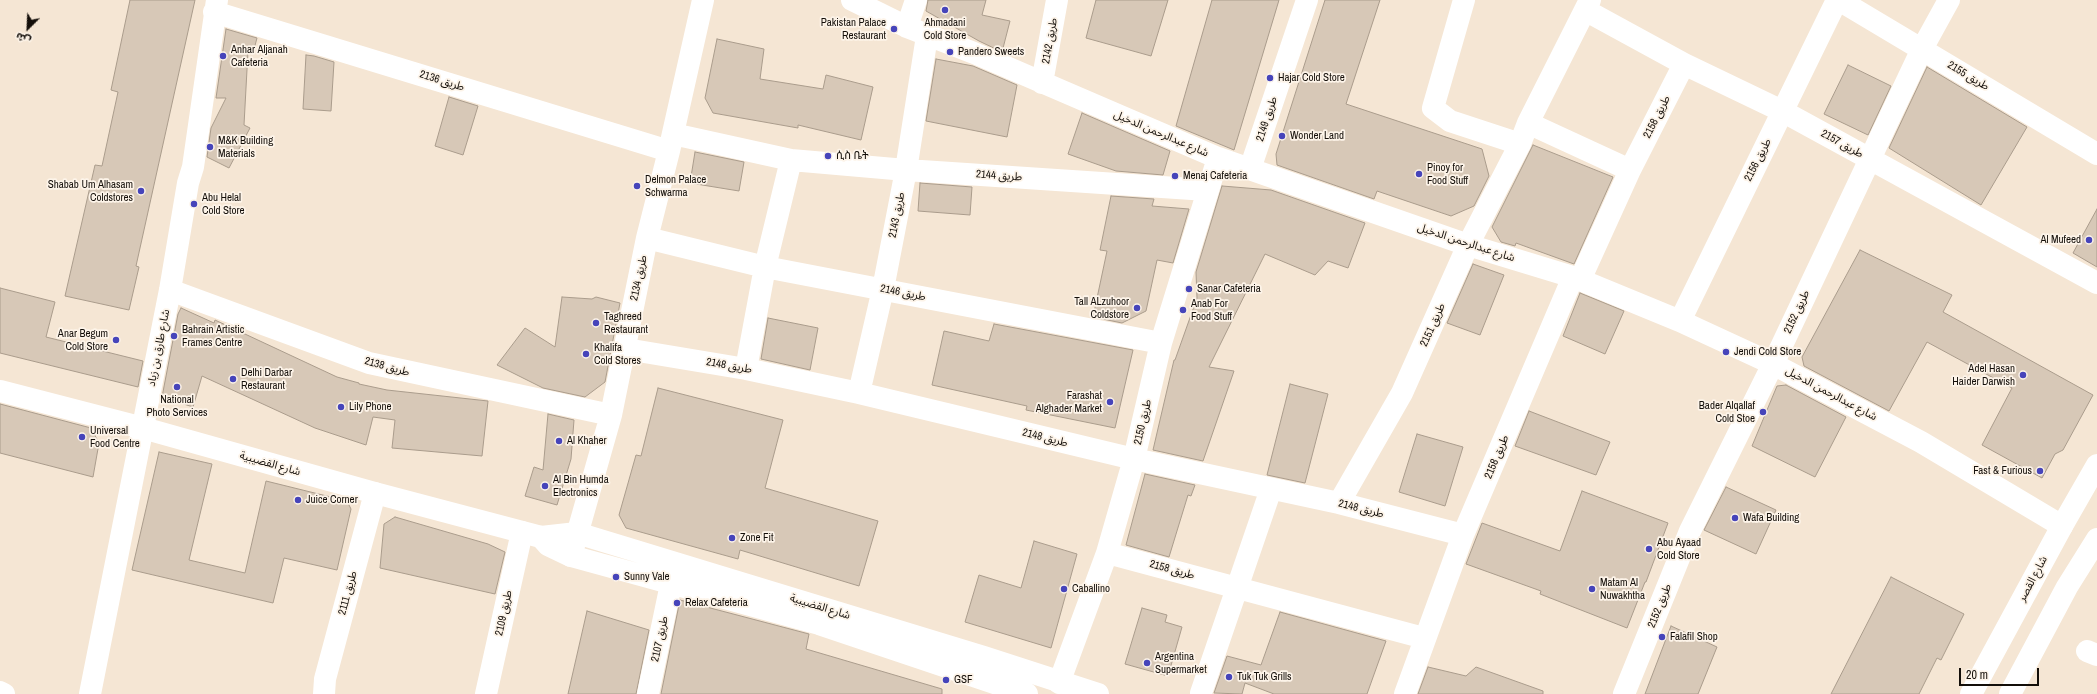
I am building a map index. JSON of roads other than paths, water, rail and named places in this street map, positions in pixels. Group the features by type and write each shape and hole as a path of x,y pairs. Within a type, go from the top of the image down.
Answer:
{"street":[{"name":"طريق 2134","path":"571,556 611,416 626,349 647,238 671,142 703,0"},
{"name":"شارع عبدالرحمن الدخيل","path":"852,0 927,36 974,53 1218,158 1468,245 1576,279 1680,321 1773,364 1921,442 2062,526"},
{"path":"907,27 916,0"},
{"name":"طريق 2142","path":"1042,83 1057,0"},
{"name":"طريق 2149","path":"1250,169 1307,0"},
{"path":"1464,0 1433,108 1450,121 1520,144"},
{"name":"طريق 2155","path":"1838,0 2097,154"},
{"name":"طريق 2156","path":"1680,321 1734,208 1784,112 1838,0"},
{"name":"طريق 2152","path":"1624,694 1690,531 1773,364 1922,49 1949,0"},
{"name":"طريق 2151","path":"1339,503 1402,393 1468,245 1520,144 1528,123 1588,5"},
{"name":"طريق 2157","path":"1588,5 1684,64 1784,112 2097,284"},
{"name":"طريق 2136","path":"215,6 671,142"},
{"name":"شارع طارق بن زياد","path":"90,694 170,290 188,182 193,167 215,6"},
{"name":"طريق 2143","path":"859,393 883,289 906,170 927,36"},
{"name":"طريق 2158","path":"1405,694 1424,638 1463,535 1576,279 1684,64"},
{"path":"1528,123 1630,170"},
{"name":"طريق 2144","path":"671,142 791,160 906,170 1207,190"},
{"name":"طريق 2150","path":"1058,688 1107,553 1134,459 1161,343 1218,158"},
{"path":"746,369 765,267 791,160"},
{"name":"طريق 2146","path":"647,238 765,267 1161,343"},
{"name":"طريق 2138","path":"170,290 369,363 611,416"},
{"name":"طريق 2148","path":"626,349 746,369 859,393 1134,459 1339,503 1463,535"},
{"name":"شارع القضيبية","path":"0,391 143,428 375,493 531,534 577,533 1001,662 1058,688 1098,694"},
{"name":"شارع القصر","path":"1971,694 2097,464"},
{"path":"1201,693 1271,489"},
{"name":"طريق 2111","path":"324,694 325,679 375,493"},
{"name":"شارع القضيبية","path":"531,534 548,545 571,556 819,624 994,689 1027,694"},
{"name":"طريق 2109","path":"486,694 531,534"},
{"path":"2010,694 2067,587 2097,540"},
{"name":"طريق 2158","path":"1107,553 1424,638"},
{"name":"طريق 2107","path":"648,694 671,584"},
{"path":"994,689 1001,662"},
{"path":"0,692 4,694"}],"place":[{"name":"Ahmadani Cold Store","path":"945,10"},
{"name":"Pakistan Palace Restaurant","path":"894,29"},
{"name":"Pandero Sweets","path":"950,52"},
{"name":"Anhar Aljanah Cafeteria","path":"223,56"},
{"name":"Hajar Cold Store","path":"1270,78"},
{"name":"Wonder Land","path":"1282,136"},
{"name":"M&K Building Materials","path":"210,147"},
{"name":"ሲስ ቤት","path":"828,156"},
{"name":"Pinoy for Food Stuff","path":"1419,174"},
{"name":"Menaj Cafeteria","path":"1175,176"},
{"name":"Delmon Palace Schwarma","path":"637,186"},
{"name":"Shabab Um Alhasam Coldstores","path":"141,191"},
{"name":"Abu Helal Cold Store","path":"194,204"},
{"name":"Al Mufeed","path":"2089,240"},
{"name":"Sanar Cafeteria","path":"1189,289"},
{"name":"Tall ALzuhoor Coldstore","path":"1137,308"},
{"name":"Anab For Food Stuff","path":"1183,310"},
{"name":"Taghreed Restaurant","path":"596,323"},
{"name":"Bahrain Artistic Frames Centre","path":"174,336"},
{"name":"Anar Begum Cold Store","path":"116,340"},
{"name":"Jendi Cold Store","path":"1726,352"},
{"name":"Khalifa Cold Stores","path":"586,354"},
{"name":"Adel Hasan Haider Darwish","path":"2023,375"},
{"name":"Delhi Darbar Restaurant","path":"233,379"},
{"name":"National Photo Services","path":"177,387"},
{"name":"Farashat Alghader Market","path":"1110,402"},
{"name":"Lily Phone","path":"341,407"},
{"name":"Bader Alqallaf Cold Stoe","path":"1763,412"},
{"name":"Universal Food Centre","path":"82,437"},
{"name":"Al Khaher","path":"559,441"},
{"name":"Fast & Furious","path":"2040,471"},
{"name":"Al Bin Humda Electronics","path":"545,486"},
{"name":"Juice Corner","path":"298,500"},
{"name":"Wafa Building","path":"1735,518"},
{"name":"Zone Fit","path":"732,538"},
{"name":"Abu Ayaad Cold Store","path":"1649,549"},
{"name":"Sunny Vale","path":"616,577"},
{"name":"Caballino","path":"1064,589"},
{"name":"Matam Al Nuwakhtha","path":"1592,589"},
{"name":"Relax Cafeteria","path":"677,603"},
{"name":"Falafil Shop","path":"1662,637"},
{"name":"Argentina Supermarket","path":"1147,663"},
{"name":"Tuk Tuk Grills","path":"1229,677"},
{"name":"GSF","path":"946,680"}]}
